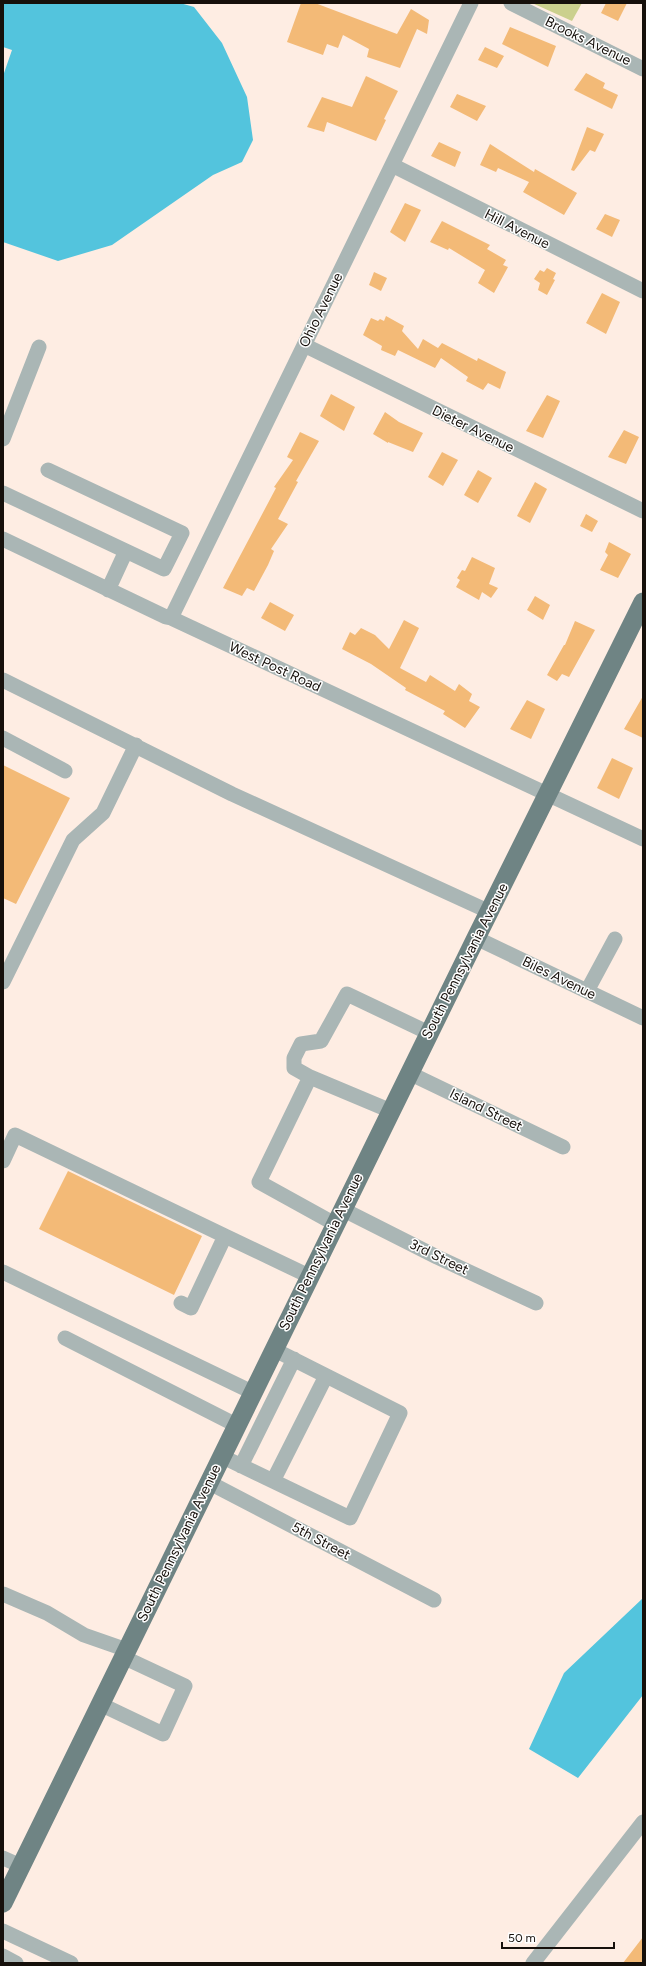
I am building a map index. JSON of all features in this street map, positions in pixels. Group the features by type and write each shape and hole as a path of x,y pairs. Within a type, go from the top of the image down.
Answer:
{"main road":[{"name":"South Pennsylvania Avenue","path":"3,1903 273,1349 490,912 547,793 642,606"}],"street":[{"name":"Ohio Avenue","path":"171,618 471,3"},
{"name":"Brooks Avenue","path":"511,3 643,69"},
{"name":"Hill Avenue","path":"392,165 643,291"},
{"name":"Dieter Avenue","path":"304,345 643,511"},
{"path":"3,439 39,347"},
{"path":"3,493 164,569 182,534 48,470"},
{"name":"West Post Road","path":"3,538 108,590 643,839"},
{"path":"108,590 126,551"},
{"path":"3,680 232,794 490,912"},
{"path":"3,738 65,771"},
{"path":"3,982 72,840 103,813 136,746"},
{"name":"Biles Avenue","path":"476,938 643,1018"},
{"path":"586,991 615,939"},
{"path":"391,1111 310,1077 294,1068 294,1058 301,1044 322,1041 347,994 429,1033"},
{"name":"Island Street","path":"409,1073 563,1147"},
{"name":"3rd Street","path":"310,1077 259,1182 437,1257 536,1303"},
{"path":"3,1161 15,1135 309,1276"},
{"path":"181,1303 191,1308 225,1236"},
{"path":"3,1272 252,1392"},
{"path":"65,1338 236,1425"},
{"path":"221,1456 350,1518 400,1413 273,1349"},
{"path":"241,1466 294,1359"},
{"path":"274,1481 326,1376"},
{"name":"5th Street","path":"208,1482 434,1600"},
{"path":"3,1594 48,1613 84,1635 125,1653 185,1686 163,1734 100,1704"},
{"path":"533,1963 643,1822"},
{"path":"3,1858 21,1866"},
{"path":"3,1931 71,1963"},
{"path":"3,1956 16,1963"}],"green space":[{"path":"532,3 582,3 572,21"}],"water":[{"path":"3,3 180,3 194,7 222,43 247,97 253,140 242,162 213,175 112,245 58,261 3,242 3,76 12,50 3,47"},
{"path":"643,1598 643,1695 578,1778 529,1749 564,1673"}],"building":[{"path":"301,3 315,3 397,34 411,9 429,20 427,34 417,29 400,68 367,57 369,49 343,35 338,48 327,44 323,55 287,42"},
{"path":"606,3 627,3 618,21 601,13"},
{"path":"510,27 556,46 548,67 502,44"},
{"path":"485,47 504,56 497,68 478,60"},
{"path":"586,73 605,83 603,88 618,95 612,109 574,90"},
{"path":"366,76 398,91 384,119 386,120 376,141 327,122 324,132 307,127 322,97 352,107"},
{"path":"457,94 486,106 477,121 450,107"},
{"path":"587,127 604,134 595,152 590,150 574,171 571,170"},
{"path":"439,142 461,152 455,167 431,156"},
{"path":"490,144 534,172 535,169 577,193 564,215 523,192 529,182 498,168 496,172 480,165"},
{"path":"405,203 421,210 405,242 390,232"},
{"path":"605,214 620,220 612,237 596,229"},
{"path":"442,221 490,245 487,249 506,260 503,265 508,267 494,293 478,283 485,270 449,248 448,250 430,242"},
{"path":"547,268 556,273 553,279 555,280 547,295 538,290 540,283 534,279 540,270 544,272"},
{"path":"374,272 387,278 381,291 369,285"},
{"path":"602,293 620,302 606,334 586,323"},
{"path":"386,316 404,326 402,331 418,349 423,339 438,348 442,343 477,361 478,358 506,372 500,389 488,383 483,390 466,381 468,377 441,358 435,368 398,350 395,356 381,350 382,346 363,335 371,318 378,321 380,319 384,321"},
{"path":"331,394 355,407 344,431 320,416"},
{"path":"547,395 560,401 543,438 526,431"},
{"path":"385,412 399,422 423,433 413,452 388,443 373,434"},
{"path":"624,430 639,437 626,464 608,457"},
{"path":"300,432 319,441 296,481 298,482 278,519 288,524 271,549 274,551 268,565 254,591 247,588 242,596 223,588 276,488 274,487 293,460 287,457"},
{"path":"442,452 458,460 443,486 428,477"},
{"path":"478,470 492,478 478,503 464,495"},
{"path":"535,482 547,489 530,523 517,516"},
{"path":"586,514 598,521 592,532 580,526"},
{"path":"609,542 631,554 618,578 600,570 608,555 605,552"},
{"path":"472,557 495,568 489,584 498,588 491,598 482,592 479,600 456,587 460,580 457,578 462,570 465,571"},
{"path":"535,596 550,605 543,620 527,610"},
{"path":"270,602 294,615 285,631 261,618"},
{"path":"404,620 419,628 400,668 426,682 430,675 455,691 459,684 472,694 469,701 480,707 465,728 443,714 445,711 405,690 406,688 371,664 342,649 350,632 355,635 361,628 375,635 389,649"},
{"path":"575,621 595,630 569,677 562,674 557,681 547,675 565,645"},
{"path":"643,696 643,738 624,729"},
{"path":"527,700 545,709 531,739 510,729"},
{"path":"612,758 633,768 619,799 597,788"},
{"path":"3,765 70,798 16,904 3,898"},
{"path":"68,1171 202,1236 174,1295 39,1229"},
{"path":"643,1937 643,1963 623,1963"}]}
